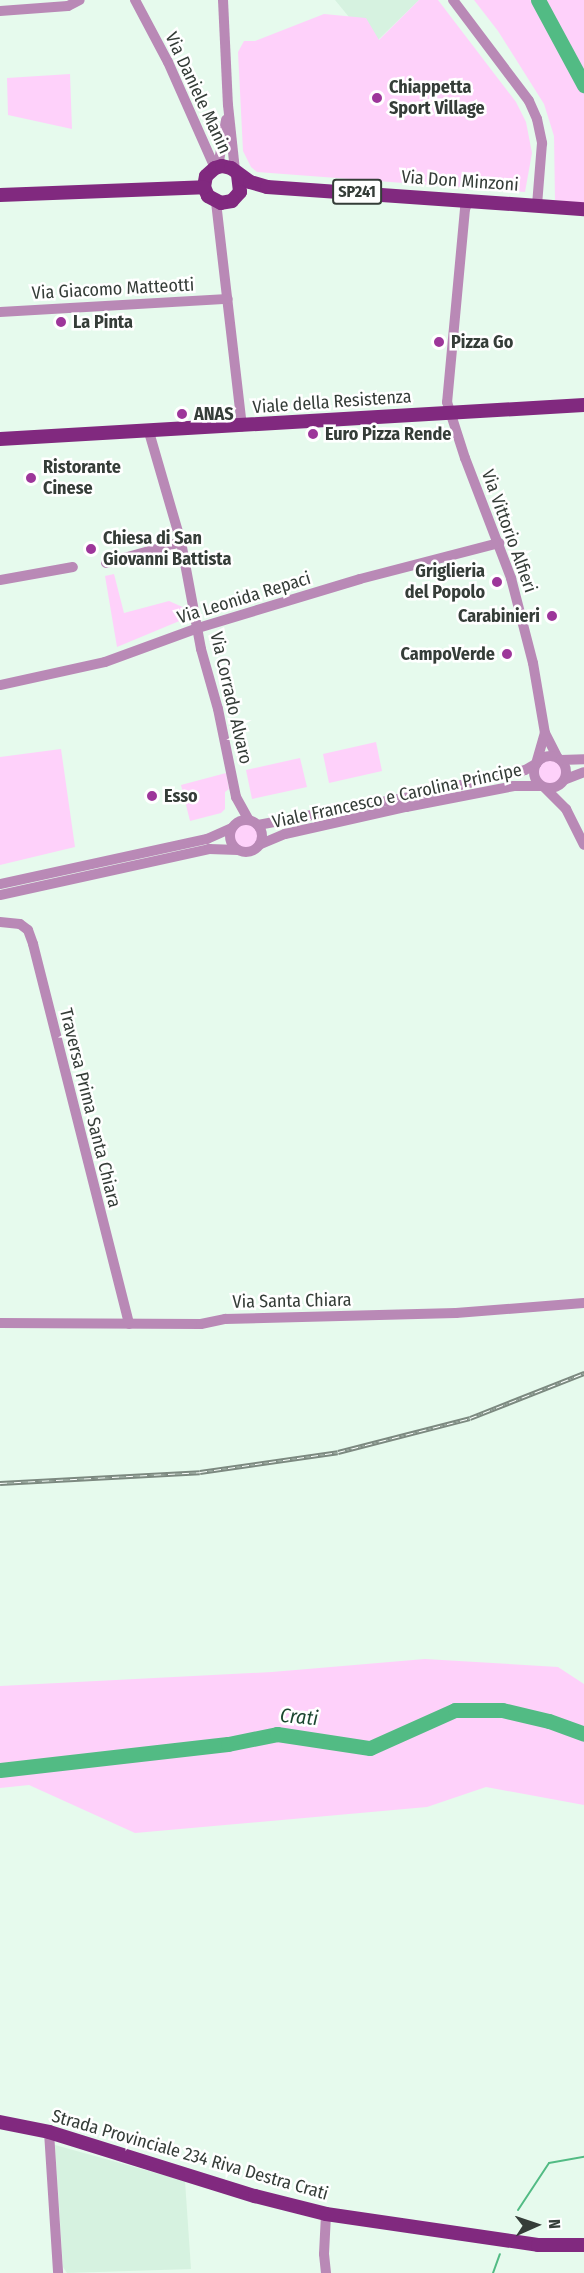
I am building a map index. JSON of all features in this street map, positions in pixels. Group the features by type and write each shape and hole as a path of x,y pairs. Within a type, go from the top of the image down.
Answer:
{"main road":[{"path":"216,167 227,167 237,173 240,192 232,201 216,202 208,196 204,188 206,176 216,167"},
{"name":"Via Don Minzoni","path":"237,173 267,187 537,205"},
{"path":"0,195 204,188"},
{"name":"SP241","path":"537,205 584,209"},
{"name":"Viale della Resistenza","path":"0,439 584,405"},
{"name":"Strada Provinciale 234 Riva Destra Crati","path":"0,2122 49,2132 326,2214 538,2245 584,2244"}],"street":[{"path":"0,11 68,6 80,0"},
{"name":"Via Daniele Manin","path":"135,0 168,62 216,167"},
{"path":"223,0 228,105 237,173"},
{"path":"453,0 529,101 537,119 542,143 537,205"},
{"path":"216,167 228,105"},
{"path":"450,413 454,404 454,367 471,211 469,200"},
{"path":"222,244 225,217 232,201"},
{"path":"216,202 242,426"},
{"name":"Via Giacomo Matteotti","path":"0,312 228,299"},
{"name":"Via Vittorio Alfieri","path":"450,413 465,458 499,543 523,620 545,733 559,758"},
{"name":"Via Corrado Alvaro","path":"149,432 181,542 198,628 237,797 254,823"},
{"path":"106,563 181,542"},
{"name":"Via Leonida Repaci","path":"0,685 105,662 198,628 360,579 499,543"},
{"path":"0,580 73,567"},
{"name":"Via Vittorio Alfieri","path":"536,764 545,733"},
{"name":"Viale Francesco e Carolina Principe","path":"0,884 207,839 239,822 254,823 512,774 536,764 543,758 584,759"},
{"path":"559,758 566,769 564,781 566,809"},
{"name":"Viale Francesco e Carolina Principe","path":"536,764 535,778 543,787"},
{"name":"Viale Francesco e Carolina Principe","path":"0,895 209,849 253,851 261,843 285,834 514,786 555,788 584,772"},
{"path":"543,787 566,809 584,844"},
{"name":"Via Corrado Alvaro","path":"233,827 237,797"},
{"name":"Viale Francesco e Carolina Principe","path":"254,823 262,834 261,843"},
{"path":"233,827 232,842 238,850"},
{"name":"Traversa Prima Santa Chiara","path":"0,922 20,924 28,930 33,944 129,1324"},
{"name":"Via Santa Chiara","path":"0,1323 201,1324 225,1318 456,1313 584,1303"},
{"path":"49,2132 58,2273"},
{"path":"326,2214 324,2254 326,2273"}],"shaded area":[{"path":"335,0 419,0 378,40 366,19 349,17"},
{"name":"Chiappetta Sport Village","path":"419,0 438,0 516,102 526,122 532,153 525,192 257,172 251,167 243,151 238,52 244,41 255,41 324,14 366,18 379,40"},
{"path":"474,0 584,0 584,203 555,200 554,136 544,104 498,31"},
{"path":"70,74 72,129 8,115 7,78"},
{"path":"114,574 124,613 169,601 187,609 189,617 117,647 105,576"},
{"path":"376,742 382,771 329,783 323,754"},
{"path":"61,749 75,847 0,865 0,757"},
{"path":"300,758 307,787 252,799 246,770"},
{"path":"551,760 560,763 563,772 560,781 551,784 542,781 539,772 542,763"},
{"path":"226,773 229,789 225,792 225,809 221,813 190,821 181,785"},
{"path":"246,824 255,827 258,836 255,845 246,848 237,845 234,836 237,827"},
{"path":"425,1659 558,1667 584,1684 584,1805 486,1787 427,1807 135,1833 29,1785 0,1788 0,1686 272,1672"},
{"path":"55,2145 185,2181 191,2269 67,2273 63,2267"}],"waterway":[{"path":"538,0 584,85"},
{"name":"Crati","path":"0,1770 228,1744 277,1734 370,1748 455,1710 502,1710 549,1721 584,1734"},
{"path":"518,2210 549,2163 584,2157"},
{"path":"493,2273 500,2254"}],"railway":[{"path":"0,1483 200,1472 338,1452 470,1418 584,1373"}],"place":[{"name":"Chiappetta Sport Village","path":"377,98"},
{"name":"La Pinta","path":"61,322"},
{"name":"Pizza Go","path":"439,342"},
{"name":"ANAS","path":"182,414"},
{"name":"Euro Pizza Rende","path":"313,434"},
{"name":"Ristorante Cinese","path":"31,478"},
{"name":"Chiesa di San Giovanni Battista","path":"91,549"},
{"name":"Griglieria del Popolo","path":"497,582"},
{"name":"Carabinieri","path":"552,616"},
{"name":"CampoVerde","path":"507,654"},
{"name":"Esso","path":"152,796"}]}
